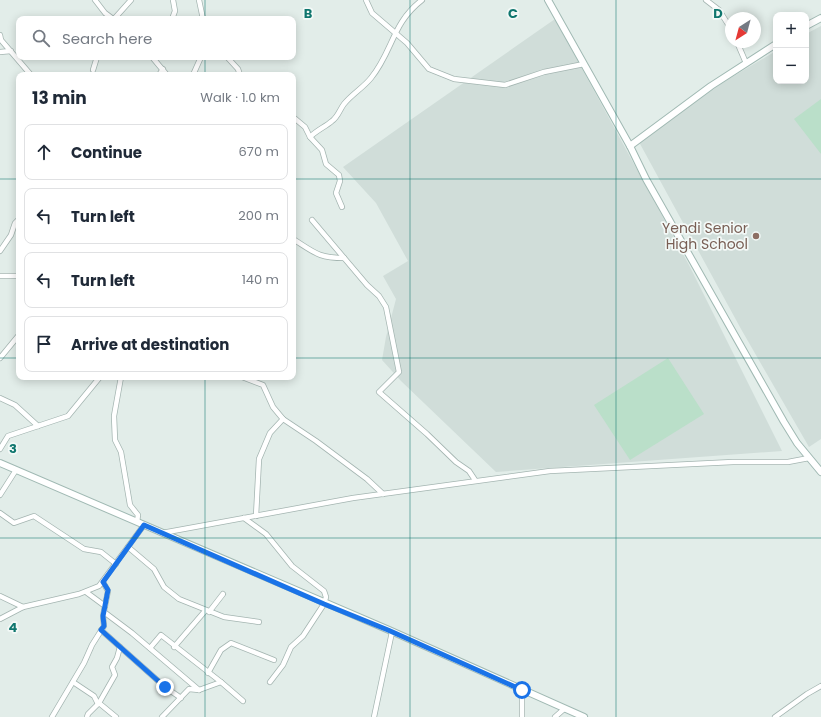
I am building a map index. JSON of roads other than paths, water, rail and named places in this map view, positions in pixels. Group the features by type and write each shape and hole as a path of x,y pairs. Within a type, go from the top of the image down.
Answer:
{"main road":[{"path":"548,0 630,146 646,179 784,422 809,458 821,472"},
{"path":"809,24 821,18"},
{"path":"630,146 711,86 773,46"},
{"path":"0,464 144,525 160,534 392,632 584,717"}],"street":[{"path":"95,0 109,16"},
{"path":"117,16 131,0"},
{"path":"173,0 175,11 173,16"},
{"path":"200,0 203,16"},
{"path":"366,0 372,13 407,43 429,69 454,79 506,85 544,72 584,64"},
{"path":"310,137 323,126 333,121 344,104 370,80 382,62 395,32 406,13 422,0"},
{"path":"706,0 718,10 725,21"},
{"path":"0,35 1,40 16,57"},
{"path":"740,48 746,63"},
{"path":"0,52 11,51"},
{"path":"18,60 28,72"},
{"path":"93,70 96,60"},
{"path":"156,60 165,72"},
{"path":"194,72 200,60"},
{"path":"230,60 239,72"},
{"path":"296,119 305,126 310,137 322,150 326,164 339,175 340,181 336,193 342,207"},
{"path":"312,220 366,286 379,296 386,307 399,372 379,392 427,434 456,462 469,471 475,480"},
{"path":"0,251 11,235 16,222"},
{"path":"296,241 316,254 327,258 344,258"},
{"path":"0,276 16,276"},
{"path":"0,358 16,339"},
{"path":"0,449 8,436 68,416 98,380"},
{"path":"120,380 114,416 115,440 122,452 130,505 138,515 137,522"},
{"path":"250,380 263,385 273,407 283,419 316,441 367,479 383,494"},
{"path":"0,398 15,405 38,426"},
{"path":"256,516 259,459 270,433 283,419"},
{"path":"160,534 383,494 475,480 550,471 733,462 788,462 809,458"},
{"path":"0,495 16,470"},
{"path":"0,513 14,523 34,516 84,549 100,552 116,564"},
{"path":"244,518 266,534 292,566 324,592 326,597 324,604 303,636 291,647 283,665 270,682"},
{"path":"0,619 23,607 86,592 99,586 144,525"},
{"path":"128,547 154,569 164,587 179,599 224,617 259,622"},
{"path":"52,717 104,626 104,612 108,590 103,582"},
{"path":"86,592 105,606"},
{"path":"174,647 223,594"},
{"path":"0,596 23,607"},
{"path":"104,612 150,648 199,690"},
{"path":"101,630 165,687 181,698"},
{"path":"374,717 392,632"},
{"path":"150,648 160,635 243,701"},
{"path":"208,673 221,650 231,643 274,660"},
{"path":"87,717 99,703 115,675 112,666 117,658 120,647"},
{"path":"73,682 94,696 99,703 116,717"},
{"path":"162,717 189,690 199,690 221,682"},
{"path":"775,717 821,686"},
{"path":"522,690 522,717"},
{"path":"555,717 564,709"}],"place":[{"name":"Yendi Senior High School","path":"756,236"}]}
